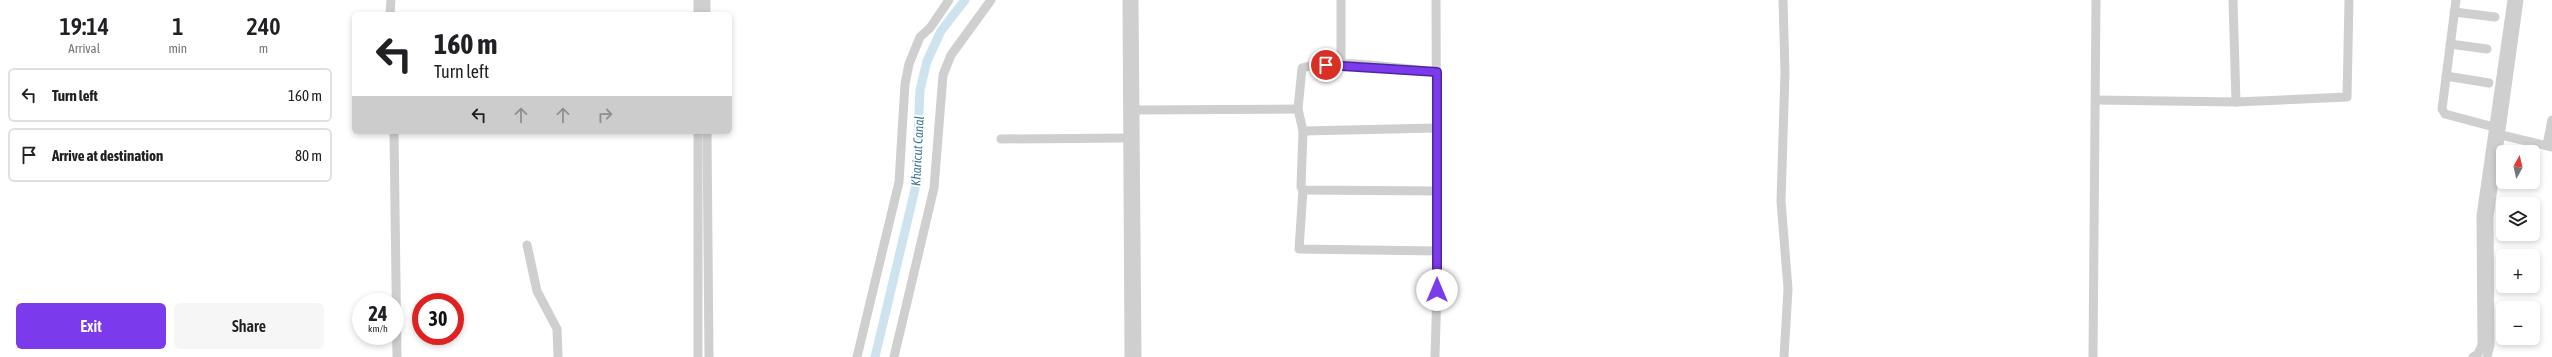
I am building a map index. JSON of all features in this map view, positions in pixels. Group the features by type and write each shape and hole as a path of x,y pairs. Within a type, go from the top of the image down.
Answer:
{"street":[{"path":"390,12 391,0"},
{"path":"698,0 698,12"},
{"path":"706,0 706,12"},
{"path":"857,357 899,182 905,84 909,64 920,37 930,28 949,0"},
{"path":"894,357 934,188 938,164 940,88 943,74 951,54 991,0"},
{"path":"1127,0 1129,357"},
{"path":"1134,0 1137,357"},
{"path":"1341,0 1341,64"},
{"path":"1435,357 1437,251 1436,0"},
{"path":"1783,0 1785,72 1781,201 1788,289 1784,357"},
{"path":"2093,357 2096,0"},
{"path":"2233,0 2236,102"},
{"path":"2096,100 2236,102 2347,97 2349,0"},
{"path":"2456,0 2442,109 2446,114 2494,127"},
{"path":"2487,357 2481,216 2512,0"},
{"path":"2473,357 2486,345 2489,217 2519,0"},
{"path":"2454,12 2495,17"},
{"path":"2450,44 2488,49"},
{"path":"1437,72 1341,64 1312,65 1302,68 1298,109 1303,131 1301,188 1303,190 1299,249 1437,251"},
{"path":"2446,76 2489,84"},
{"path":"1134,110 1298,109"},
{"path":"2501,135 2550,146 2552,120"},
{"path":"1303,131 1437,128"},
{"path":"394,134 397,357"},
{"path":"698,134 698,357"},
{"path":"707,134 709,357"},
{"path":"1001,139 1128,138"},
{"path":"1303,190 1437,191"},
{"path":"527,245 537,291 557,329 558,357"}],"waterway":[{"name":"Kharicut Canal","path":"875,357 916,185 920,90 927,61 941,31 965,0"}],"route":[{"path":"1326,65 1341,64 1437,72 1437,290"}]}
